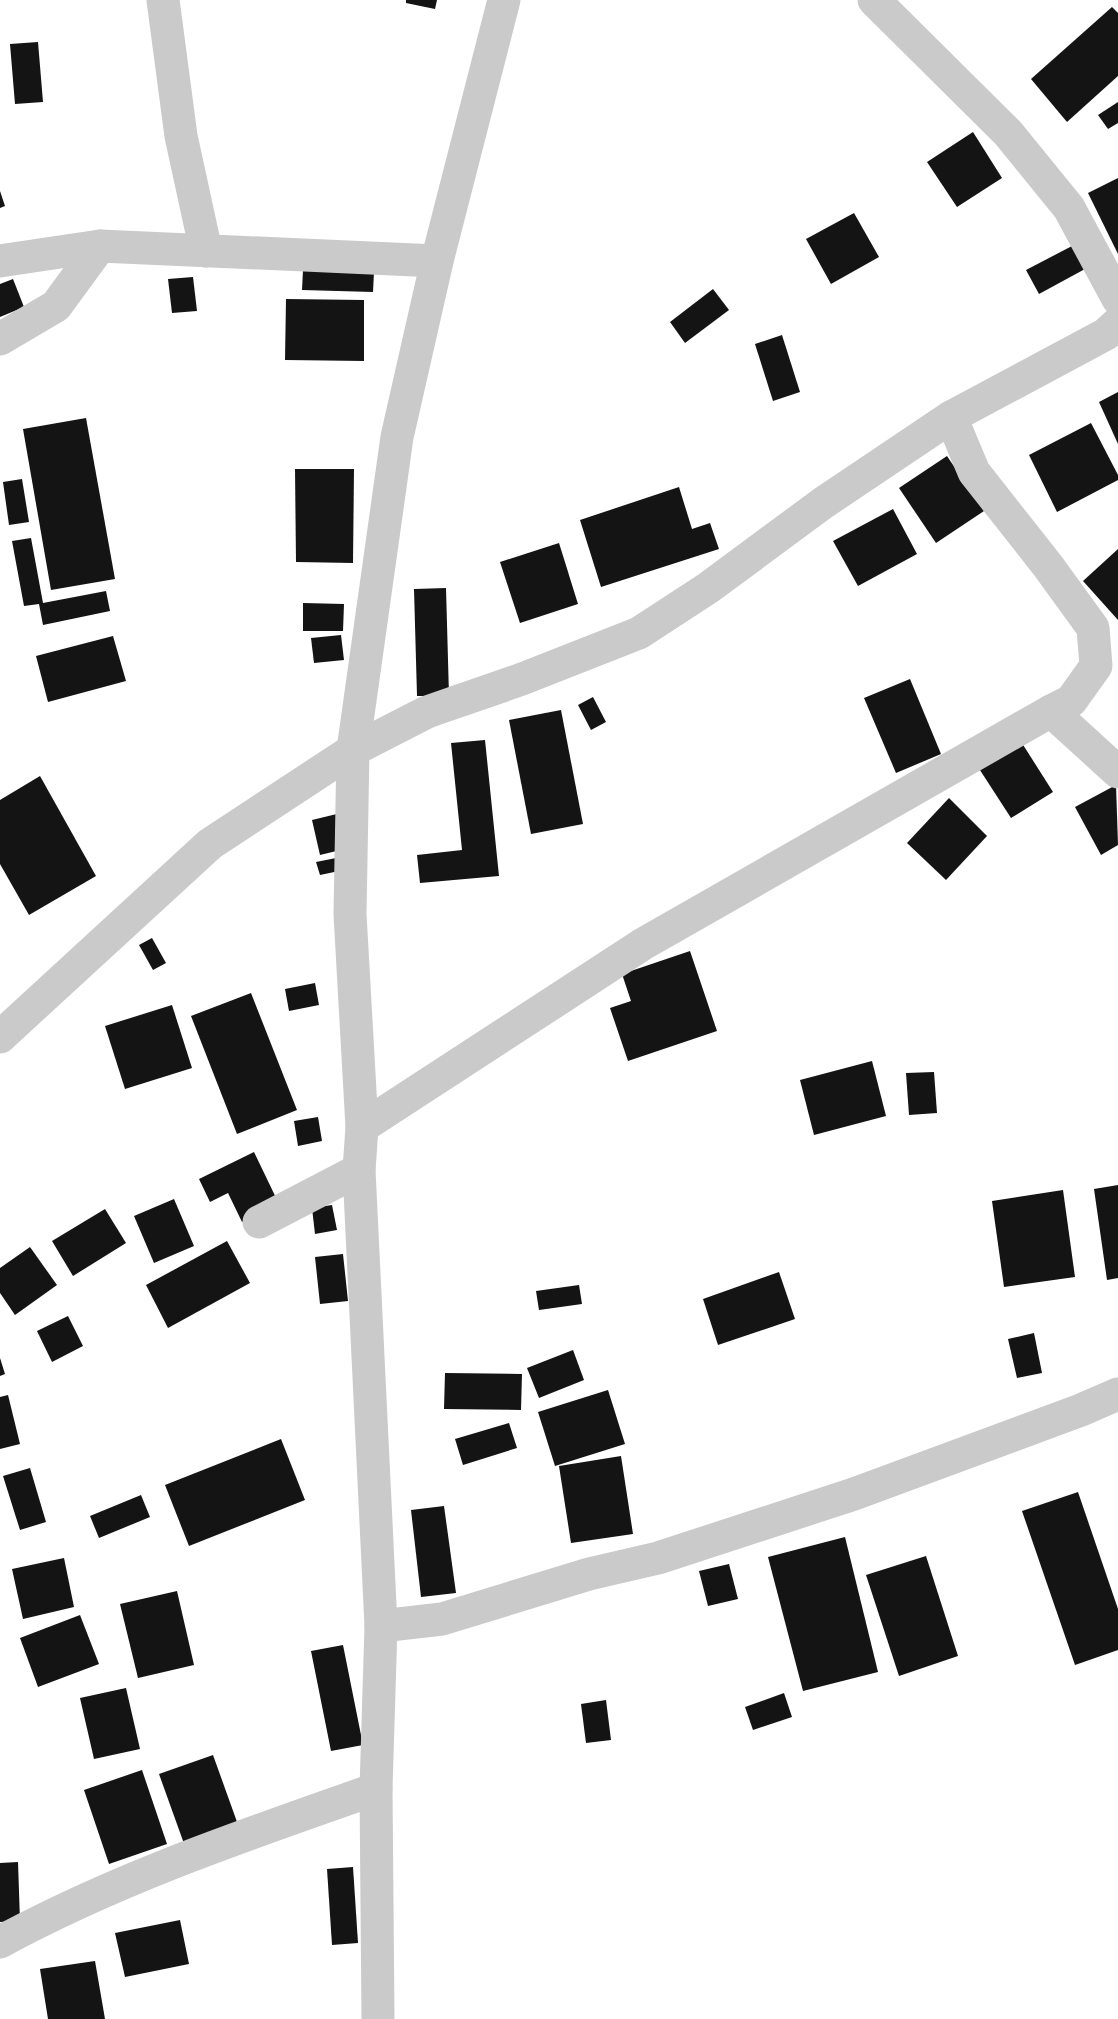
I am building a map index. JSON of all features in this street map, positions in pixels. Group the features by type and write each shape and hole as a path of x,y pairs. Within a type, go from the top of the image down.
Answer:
{"street":[{"path":"164,0 181,136 206,251"},
{"path":"378,2019 376,1789 381,1626 359,1170 362,1127 350,914 353,750 397,437 437,261 504,0"},
{"path":"874,0 1022,150 1069,208 1118,299"},
{"path":"0,339 56,306 100,246"},
{"path":"0,261 100,246 437,261"},
{"path":"0,1037 210,844 353,750 427,712 522,679 639,633 708,588 823,504 951,417 1106,334 1118,323"},
{"path":"362,1127 643,944 1071,701 1096,666 1093,628 1048,566 974,472 951,417"},
{"path":"1051,711 1118,772"},
{"path":"259,1222 359,1170"},
{"path":"381,1626 442,1619 589,1574 658,1558 854,1494 1081,1410 1118,1394"},
{"path":"0,1942 57,1911 161,1866 376,1789"}],"building":[{"path":"406,0 437,0 435,9 406,3"},
{"path":"1112,7 1118,13 1118,76 1067,122 1031,79"},
{"path":"38,42 43,102 15,104 10,44"},
{"path":"1118,102 1118,123 1108,129 1098,115"},
{"path":"973,132 1002,178 957,207 927,162"},
{"path":"1118,178 1118,254 1088,193"},
{"path":"0,191 5,206 0,208"},
{"path":"854,213 879,257 831,284 806,239"},
{"path":"1072,246 1085,269 1039,294 1026,270"},
{"path":"303,270 374,272 373,292 302,290"},
{"path":"193,277 197,311 172,313 168,279"},
{"path":"13,279 24,307 0,317 0,284"},
{"path":"713,289 729,310 685,343 670,322"},
{"path":"286,299 364,300 364,361 285,360"},
{"path":"782,335 800,392 773,401 755,344"},
{"path":"1118,392 1118,444 1099,402"},
{"path":"86,418 115,579 51,590 23,429"},
{"path":"1091,423 1118,475 1118,480 1057,512 1029,455"},
{"path":"947,456 984,511 936,543 899,488"},
{"path":"295,469 354,469 353,563 296,562"},
{"path":"22,479 29,522 9,525 3,482"},
{"path":"679,487 692,529 710,523 719,549 601,587 580,520"},
{"path":"893,509 917,554 858,586 833,541"},
{"path":"31,538 43,603 106,591 110,611 43,625 39,604 24,606 12,541"},
{"path":"559,543 578,604 520,623 500,562"},
{"path":"1118,549 1118,620 1083,581"},
{"path":"446,588 449,696 417,696 414,589"},
{"path":"303,603 344,604 343,631 303,631"},
{"path":"341,635 344,660 314,663 311,638"},
{"path":"113,636 126,681 48,702 36,656"},
{"path":"910,679 941,754 896,773 864,698"},
{"path":"593,697 606,722 591,730 578,705"},
{"path":"561,710 583,824 531,834 509,720"},
{"path":"485,740 499,876 420,883 417,855 462,850 451,743"},
{"path":"1020,740 1053,792 1011,818 978,767"},
{"path":"40,776 96,876 29,915 0,864 0,800"},
{"path":"1116,785 1118,845 1101,855 1075,807"},
{"path":"949,798 987,836 946,880 907,843"},
{"path":"345,812 353,847 320,855 312,820"},
{"path":"336,858 339,871 320,875 316,862"},
{"path":"152,938 166,963 153,970 139,945"},
{"path":"690,951 717,1031 628,1061 610,1008 631,1001 622,974"},
{"path":"315,983 319,1005 289,1011 285,989"},
{"path":"251,993 297,1110 237,1134 191,1016"},
{"path":"172,1005 192,1068 125,1089 105,1026"},
{"path":"872,1061 886,1116 814,1135 800,1080"},
{"path":"934,1072 937,1113 909,1115 906,1073"},
{"path":"318,1117 322,1141 298,1146 294,1121"},
{"path":"254,1152 279,1204 242,1222 228,1193 210,1202 199,1179"},
{"path":"1118,1185 1118,1278 1107,1280 1094,1189"},
{"path":"1063,1190 1075,1277 1004,1287 992,1201"},
{"path":"174,1199 194,1246 154,1263 134,1216"},
{"path":"332,1205 337,1230 315,1234 312,1208"},
{"path":"105,1209 126,1243 73,1276 52,1241"},
{"path":"227,1241 250,1283 168,1328 146,1285"},
{"path":"30,1247 57,1285 15,1315 0,1293 0,1268"},
{"path":"343,1254 348,1301 320,1304 315,1257"},
{"path":"779,1272 795,1319 718,1345 703,1299"},
{"path":"579,1285 582,1304 539,1310 536,1291"},
{"path":"68,1316 83,1346 52,1362 37,1331"},
{"path":"1034,1333 1042,1373 1017,1378 1008,1339"},
{"path":"573,1350 584,1380 539,1398 527,1368"},
{"path":"0,1358 5,1374 0,1376"},
{"path":"445,1373 522,1374 521,1410 444,1409"},
{"path":"608,1390 625,1444 555,1466 538,1412"},
{"path":"8,1395 20,1444 0,1449 0,1397"},
{"path":"509,1423 517,1448 463,1465 455,1439"},
{"path":"281,1439 305,1500 189,1546 165,1485"},
{"path":"621,1456 633,1534 571,1543 559,1466"},
{"path":"30,1468 46,1522 20,1530 3,1476"},
{"path":"1078,1492 1118,1609 1118,1650 1075,1665 1022,1511"},
{"path":"141,1495 150,1517 99,1538 90,1516"},
{"path":"444,1506 456,1593 421,1597 411,1510"},
{"path":"845,1537 878,1672 803,1691 768,1557"},
{"path":"926,1556 958,1656 899,1676 866,1575"},
{"path":"64,1558 74,1607 23,1619 12,1569"},
{"path":"729,1564 738,1599 708,1606 699,1571"},
{"path":"177,1591 194,1665 138,1678 120,1604"},
{"path":"80,1615 99,1664 38,1687 20,1638"},
{"path":"343,1645 363,1745 331,1751 311,1651"},
{"path":"126,1688 140,1749 94,1759 80,1698"},
{"path":"784,1693 792,1717 753,1730 745,1707"},
{"path":"606,1700 611,1740 586,1743 581,1704"},
{"path":"213,1755 241,1833 187,1852 159,1774"},
{"path":"142,1770 167,1844 109,1864 84,1790"},
{"path":"18,1862 20,1921 0,1922 0,1863"},
{"path":"353,1867 358,1943 332,1945 327,1869"},
{"path":"180,1920 189,1964 125,1977 115,1933"},
{"path":"95,1961 105,2019 48,2019 40,1969"}]}
